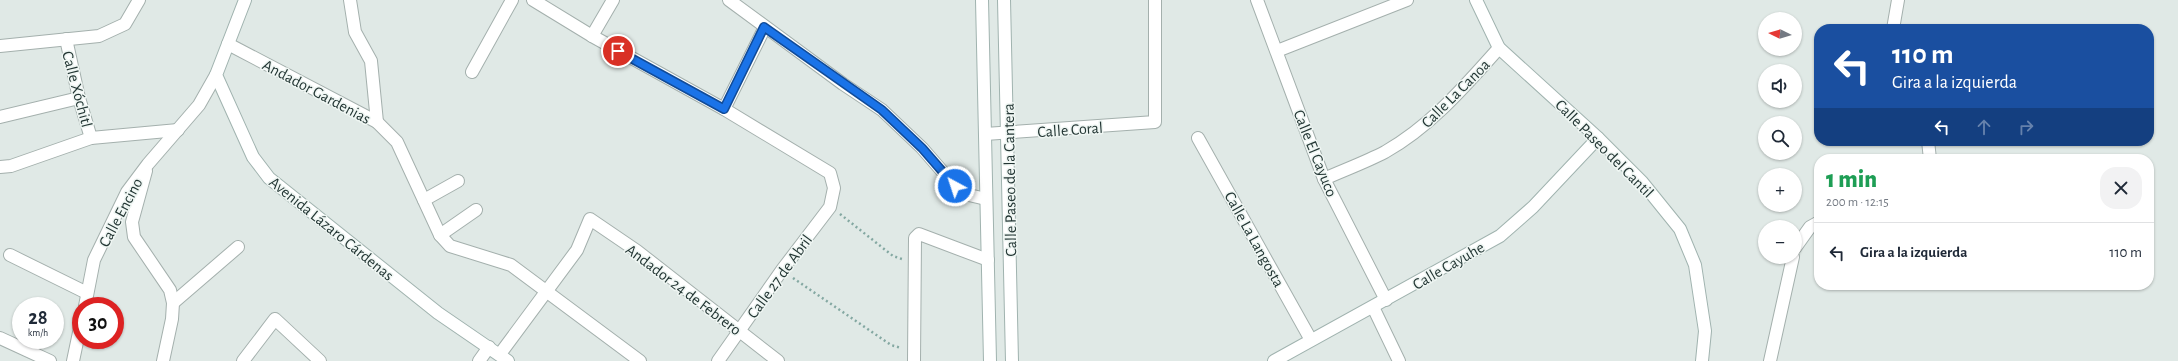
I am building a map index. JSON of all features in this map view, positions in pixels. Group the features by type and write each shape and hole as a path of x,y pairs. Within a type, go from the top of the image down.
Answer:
{"street":[{"path":"0,46 99,36 125,24 139,0"},
{"name":"Calle Encino","path":"86,297 94,260 127,192 148,164 199,105 216,75 245,0"},
{"path":"350,0 355,32 371,61 377,122"},
{"path":"472,72 512,0"},
{"path":"533,0 592,36 724,109 764,27"},
{"path":"592,36 614,0"},
{"path":"729,0 764,27 882,110 922,148 955,186 969,195 986,199"},
{"name":"Calle Paseo de la Cantera","path":"982,0 990,361"},
{"name":"Calle Paseo de la Cantera","path":"1004,0 1012,361"},
{"name":"Calle Coral","path":"985,134 1008,134 1155,122 1155,0"},
{"name":"Calle El Cayuco","path":"1257,0 1278,51 1324,178 1386,300"},
{"path":"1278,51 1407,0"},
{"name":"Calle Paseo del Cantil","path":"1476,0 1499,48 1598,138 1642,182 1680,229 1695,265 1705,331 1702,361"},
{"path":"1894,24 1898,0"},
{"name":"Calle Xóchitl","path":"66,39 79,98 91,138"},
{"name":"Andador Gardenias","path":"228,44 377,122 397,142 440,235"},
{"name":"Calle La Canoa","path":"1324,178 1385,152 1421,128 1451,101 1499,48"},
{"name":"Avenida Lázaro Cárdenas","path":"216,75 253,157 269,178 438,313 504,358"},
{"path":"0,117 79,98"},
{"name":"Calle 27 de Abril","path":"718,361 782,270 830,207 834,188 830,173 724,109"},
{"path":"0,167 11,166 91,138 178,130"},
{"name":"Calle La Langosta","path":"1198,138 1311,340"},
{"name":"Calle Cayuhe","path":"1274,361 1500,236 1533,207 1598,138"},
{"path":"148,164 132,222 134,237 170,290 174,303 163,361"},
{"path":"424,200 458,181"},
{"path":"476,210 440,235 450,246 511,265 640,361"},
{"name":"Andador 24 de Febrero","path":"546,292 577,250 590,219 637,251 778,361"},
{"path":"1802,238 1810,227 1814,225"},
{"path":"915,356 915,238 919,234 988,260"},
{"path":"174,303 238,247"},
{"path":"10,255 87,294"},
{"path":"1770,361 1791,264"},
{"path":"504,358 546,292"},
{"path":"1373,307 1399,361"},
{"path":"243,361 275,318 320,361"},
{"path":"0,338 50,361"},
{"path":"479,361 489,347"},
{"path":"73,361 76,349"}],"path":[{"path":"830,207 893,256 915,263"},
{"path":"782,270 891,345 915,356"}],"route":[{"path":"618,51 724,109 764,27 882,110 922,148 955,186"}]}
